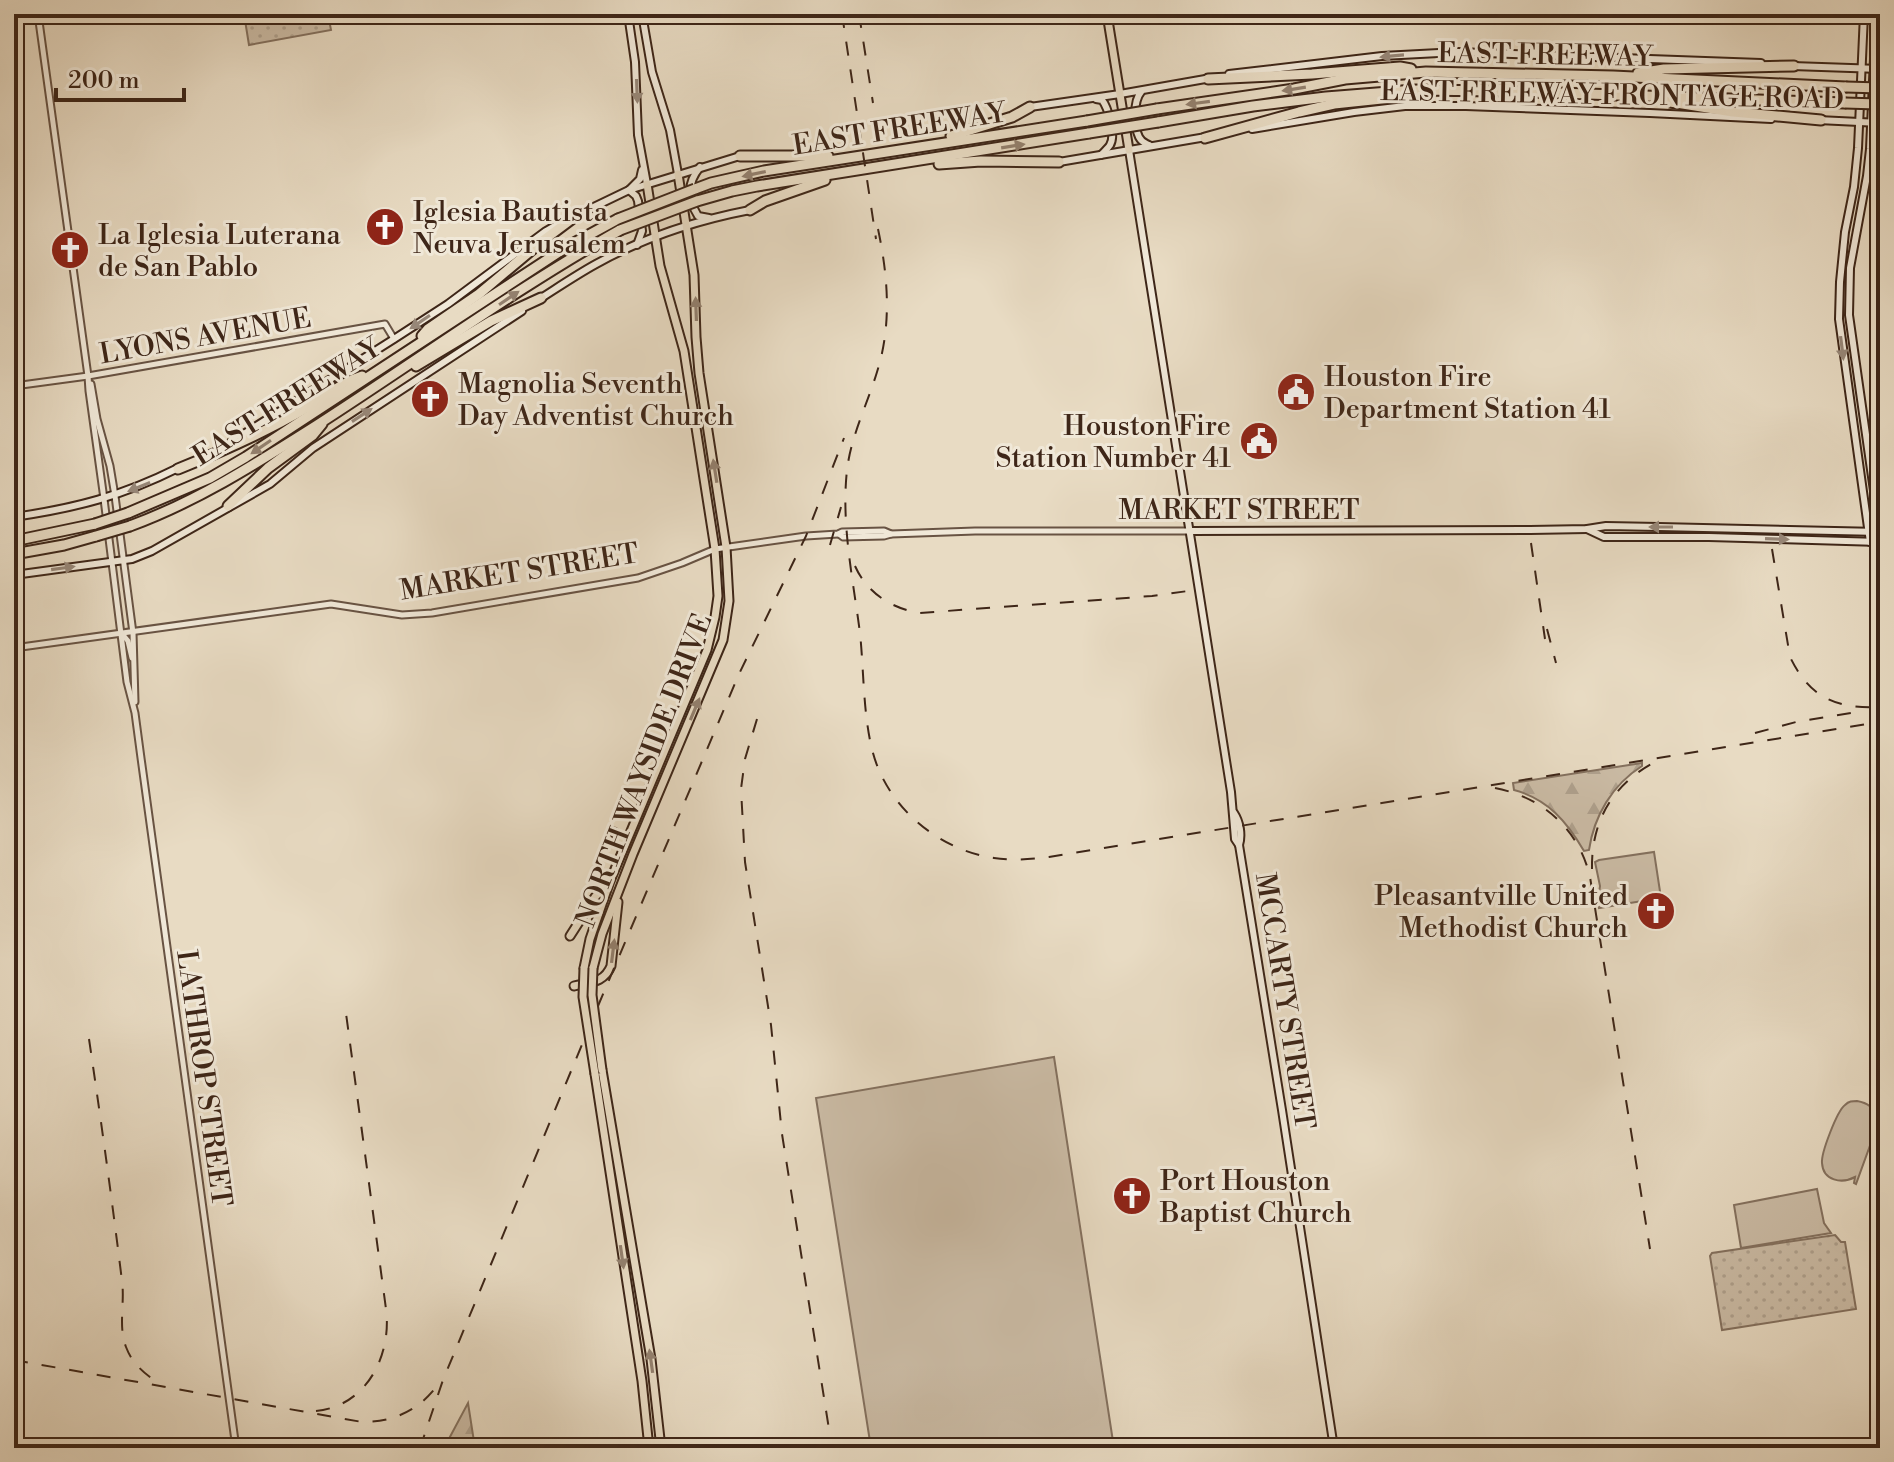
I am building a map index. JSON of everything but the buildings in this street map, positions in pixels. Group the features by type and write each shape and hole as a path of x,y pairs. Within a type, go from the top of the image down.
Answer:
{"highway":[{"path":"1613,76 1664,69 1794,66"},
{"path":"1208,79 1400,67 1426,72"},
{"name":"EAST FREEWAY","path":"14,541 95,524 210,478 565,248 618,219 711,183 764,171 1345,79 1426,72 1613,76 1880,88"},
{"path":"1205,138 1334,104 1461,90"},
{"name":"EAST FREEWAY","path":"14,554 64,545 130,526 228,481 562,262 620,230 732,191 1253,106 1356,93 1461,90 1880,104"},
{"path":"1623,95 1733,112 1821,120"},
{"path":"900,149 1012,117 1030,107"},
{"path":"740,156 816,157 887,152"},
{"path":"881,167 908,168 981,161 1059,162"},
{"path":"750,210 765,201 821,183 834,175"},
{"path":"417,344 428,329 479,294 577,215"},
{"path":"397,372 418,365 491,321 541,298"},
{"path":"178,469 247,440 351,380 373,373"},
{"path":"228,506 268,468 313,435 327,418"}],"main road":[{"name":"NORTH WAYSIDE DRIVE","path":"628,14 633,37 638,135 660,266 684,351 715,549 718,596 707,650 610,881 590,939 588,968 593,1012 649,1448"},
{"name":"NORTH WAYSIDE DRIVE","path":"588,968 723,640 729,601 726,547 699,373 694,275 687,226 670,130 652,72 642,14"},
{"path":"1107,14 1129,150"},
{"path":"1864,14 1859,121 1845,232 1839,319 1870,542"},
{"path":"1876,14 1878,69 1867,176 1850,276 1849,315 1880,533"},
{"name":"EAST FREEWAY FRONTAGE ROAD","path":"1030,107 1226,74 1357,59 1458,52 1878,69"},
{"path":"1143,90 1135,103 1138,134 1145,144 1156,146"},
{"path":"1091,98 1102,100 1107,107 1112,138 1111,145 1101,155"},
{"name":"EAST FREEWAY FRONTAGE ROAD","path":"1059,162 1405,106 1880,123"},
{"name":"MCCARTY STREET","path":"1129,150 1233,812 1241,838 1239,845 1334,1448"},
{"path":"14,517 115,496 178,469 245,434 394,339 448,304 546,231 629,190 740,156"},
{"path":"676,161 691,168 700,167"},
{"path":"629,190 640,179 643,165"},
{"path":"700,167 689,189 698,216 712,218"},
{"path":"629,190 636,196 640,213 642,231 637,245"},
{"path":"1852,192 1864,195"},
{"path":"14,575 132,559 152,551 270,484 313,448 596,264 687,226 750,210"},
{"path":"689,245 694,230 712,218"},
{"path":"637,245 652,249 660,266"},
{"path":"1849,400 1860,398"},
{"path":"1858,458 1869,456"},
{"name":"MARKET STREET","path":"1190,531 1587,529 1606,526 1880,533"},
{"name":"MARKET STREET","path":"1587,529 1604,537 1880,542"},
{"path":"614,832 622,840 624,849"},
{"path":"570,936 595,897 610,881"},
{"path":"574,986 599,981 608,974 620,892"},
{"name":"NORTH WAYSIDE DRIVE","path":"611,1151 649,1346 661,1447"}],"street":[{"name":"LATHROP STREET","path":"38,14 127,682 135,713 236,1448"},
{"name":"LYONS AVENUE","path":"14,386 385,324 394,339"},
{"name":"LATHROP STREET","path":"88,376 115,496 133,633 135,713"},
{"name":"MARKET STREET","path":"14,648 331,604 402,615 432,613 638,578 715,549 806,536 975,531 1190,531"},
{"path":"122,634 128,641 135,666"}],"green space":[{"path":"244,14 328,14 331,30 249,45"},
{"path":"1642,763 1606,802 1595,825 1589,850 1584,851 1571,830 1547,806 1514,790 1513,783"},
{"path":"1654,852 1661,898 1599,908 1600,886 1595,862"},
{"path":"1054,1057 1114,1448 871,1448 816,1098"},
{"path":"1857,1101 1870,1106 1877,1117 1880,1112 1880,1118 1856,1184 1855,1177 1839,1180 1829,1177 1823,1169 1822,1158 1838,1115 1846,1104"},
{"path":"1817,1189 1824,1223 1831,1233 1741,1248 1734,1205"},
{"path":"1835,1235 1845,1242 1856,1309 1722,1330 1712,1253"},
{"path":"468,1403 475,1448 444,1448"}],"railway":[{"path":"842,14 876,239"},
{"path":"859,14 873,103"},
{"path":"878,229 886,283 885,336 877,372 852,445 846,490 847,531 860,633 867,724 873,753 890,791 918,823 954,846 1001,859 1049,857 1880,722"},
{"path":"420,1448 443,1380 598,1006 739,674 806,536 844,438"},
{"path":"830,545 841,507"},
{"path":"1531,543 1545,639"},
{"path":"1772,549 1790,657 1798,671 1816,691 1837,703 1880,707"},
{"path":"855,566 866,584 881,598 919,613 1188,591"},
{"path":"1547,629 1556,663"},
{"path":"1755,733 1796,722 1857,712"},
{"path":"757,719 745,759 741,789 745,862 771,1025 782,1134 832,1448"},
{"path":"1592,869 1596,835 1607,806 1627,781 1655,762"},
{"path":"1495,788 1512,792 1543,807 1568,830 1585,860 1650,1249"},
{"path":"316,1411 334,1407 362,1389 380,1360 387,1326 345,1006"},
{"path":"89,1039 122,1281 124,1339 135,1363 159,1383"},
{"path":"14,1360 362,1422 384,1420 404,1413 422,1402 437,1386"}],"place":[{"name":"Iglesia Bautista Neuva Jerusalem","path":"385,227"},
{"name":"La Iglesia Luterana de San Pablo","path":"70,250"},
{"name":"Houston Fire Department Station 41","path":"1296,392"},
{"name":"Magnolia Seventh Day Adventist Church","path":"430,399"},
{"name":"Houston Fire Station Number 41","path":"1259,441"},
{"name":"Pleasantville United Methodist Church","path":"1656,911"},
{"name":"Port Houston Baptist Church","path":"1132,1196"}]}
